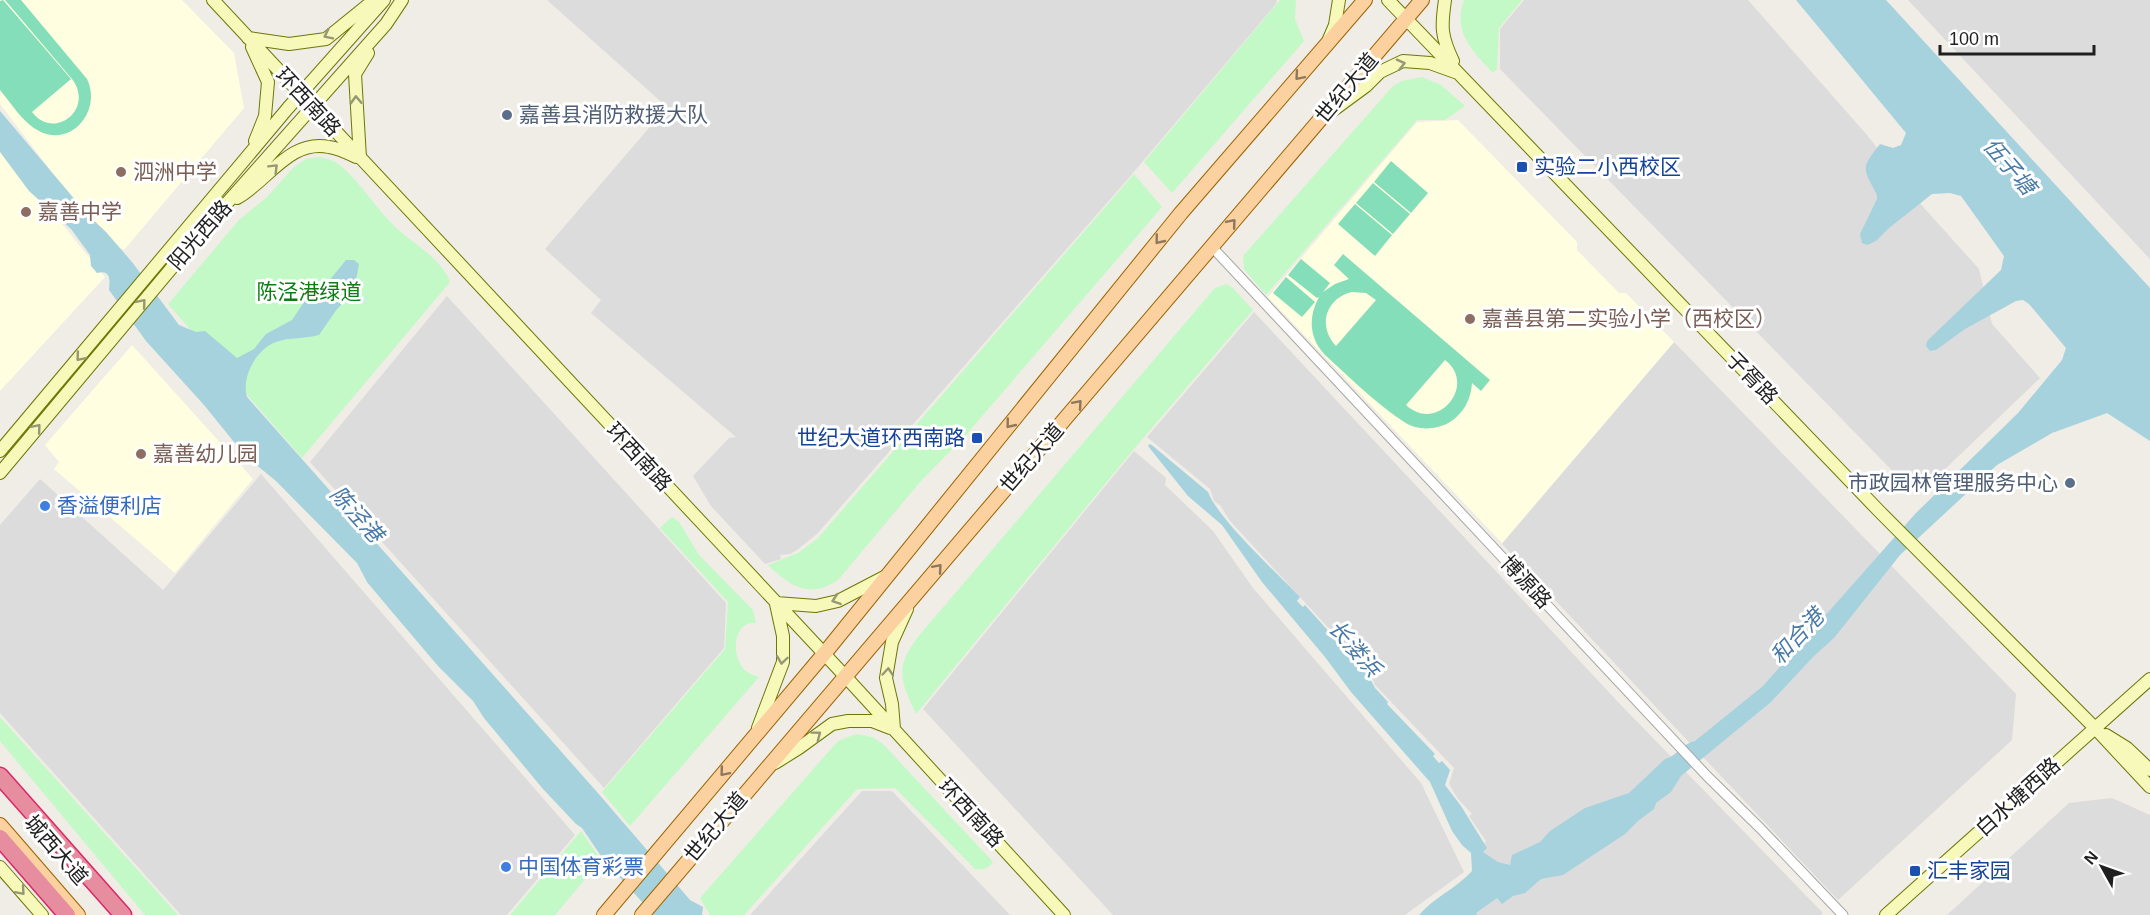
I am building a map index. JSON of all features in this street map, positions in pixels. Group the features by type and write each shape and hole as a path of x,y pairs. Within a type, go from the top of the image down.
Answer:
{"highway":[{"path":"0,776 123,915"},
{"path":"0,838 67,915"}],"main road":[{"name":"世纪大道","path":"604,915 824,654 1181,213 1365,0"},
{"name":"世纪大道","path":"642,915 1422,0"},
{"name":"城西大道","path":"0,784 112,915"},
{"name":"城西大道","path":"0,825 78,915"}],"street":[{"name":"环西南路","path":"213,0 845,676 1064,915"},
{"path":"248,38 289,44 326,39 374,0"},
{"name":"阳光西路","path":"0,473 251,151 384,0"},
{"name":"阳光西路","path":"154,278 228,203 386,24 402,0"},
{"path":"1326,45 1335,24 1339,0"},
{"name":"子胥路","path":"1388,0 1895,527 2095,728 2150,787"},
{"path":"1445,0 1441,28 1447,48 1459,73"},
{"path":"228,203 252,190 286,157 303,149 317,146 330,147 360,158 355,74 386,24"},
{"path":"248,38 268,82 265,116 251,151"},
{"path":"1320,120 1366,86 1380,72 1403,61 1430,63 1459,73"},
{"name":"博源路","path":"1212,247 1707,776 1843,915"},
{"path":"0,451 121,317"},
{"path":"756,734 783,662 783,636 776,603 816,606 838,601 888,575"},
{"path":"768,767 832,724 872,721 894,729 892,704 886,678 892,642 913,597"},
{"name":"白水塘西路","path":"1886,915 2150,679"},
{"name":"子胥路","path":"2095,728 2127,748 2150,770"},
{"path":"0,867 42,915"}],"shaded area":[{"name":"泗洲中学","path":"0,0 182,0 234,53 244,108 124,250 101,237 0,104"},
{"path":"547,0 1277,0 1127,180 817,534 797,550 790,554 780,555 781,559 765,564 711,506 693,476 729,438 736,437 591,313 601,300 545,249 667,107"},
{"path":"1524,0 1748,0 1867,135 1925,209 1979,269 1992,324 2040,378 1917,496 1500,69 1500,29"},
{"path":"1908,0 2150,0 2150,259"},
{"name":"嘉善县第二实验小学（西校区）","path":"1458,120 1577,242 1577,250 1619,293 1626,293 1674,342 1502,543 1268,297 1417,122"},
{"name":"嘉善中学","path":"0,147 105,277 0,391"},
{"path":"447,296 726,603 724,648 604,788 310,462"},
{"path":"1254,312 1617,701 1823,913 1821,915 1469,915 1480,850 1486,841 1469,816 1472,814 1458,799 1449,784 1454,768 1375,685 1369,670 1361,660 1347,648 1230,521 1220,505 1214,501 1210,489 1147,437"},
{"name":"汇丰家园","path":"1674,342 2016,694 2012,740 1838,900 1502,544"},
{"name":"嘉善幼儿园","path":"132,345 253,479 175,573 54,469 59,462 45,445"},
{"path":"1134,451 1166,478 1165,485 1213,531 1253,588 1421,783 1464,872 1405,915 1113,915 923,709"},
{"path":"261,474 575,835 507,915 181,915 0,713 0,525 40,479 163,590"},
{"path":"862,791 892,791 1010,915 750,915"},
{"path":"2112,798 2150,815 2150,915 1947,915 2069,803"}],"green space":[{"path":"3,0 71,79 32,112 41,120 51,123 69,118 79,101 78,90 72,79 5,0 21,0 87,79 91,91 87,114 73,130 51,135 39,131 23,118 0,90 0,1"},
{"path":"1280,0 1296,0 1295,19 1304,41 1172,193 1144,162"},
{"path":"1464,0 1522,0 1499,28 1497,69 1493,73 1466,41 1461,22"},
{"path":"1422,77 1441,85 1465,106 1445,120 1417,120 1266,295 1244,269 1243,256 1393,86 1402,81"},
{"name":"陈泾港绿道","path":"319,157 335,162 346,171 392,224 435,260 450,282 302,458 168,304 239,220 267,197 294,167 306,159"},
{"path":"1391,161 1428,193 1411,213 1374,182"},
{"path":"1134,174 1162,207 965,436 920,482 838,580 818,589 800,588 784,579 768,565 798,553 818,538"},
{"path":"1373,183 1410,214 1393,234 1356,203"},
{"path":"1355,204 1392,235 1375,256 1338,224"},
{"path":"1343,254 1490,380 1481,391 1472,383 1466,405 1450,422 1429,428 1415,427 1406,423 1369,395 1325,355 1316,342 1312,327 1313,312 1319,297 1317,298 1288,275 1301,259 1330,283 1323,292 1349,279 1334,265","holes":["1352,292 1366,293 1376,300 1336,346 1327,330 1327,314 1336,300","1445,360 1454,370 1457,382 1450,403 1430,414 1418,412 1406,405"]},
{"path":"1286,277 1315,302 1302,317 1273,293"},
{"path":"1227,284 1253,310 1133,450 916,714 902,676 905,659 917,638 1215,288"},
{"path":"672,517 679,522 699,555 753,610 756,623 747,624 742,628 737,638 736,651 744,669 759,677 630,826 602,792 725,649 728,602 660,528"},
{"path":"0,717 178,915 145,915 0,741"},
{"path":"856,734 872,737 883,744 993,862 985,868 975,869 895,788 857,789 744,915 710,915 700,898 838,741"},
{"path":"581,831 601,860 555,915 510,915"}],"water":[{"name":"伍子塘","path":"1796,0 1886,0 2150,288 2150,441 2107,413 2052,433 1997,465 1900,555 1834,638 1771,702 1681,776 1671,792 1656,803 1654,809 1625,834 1563,875 1541,879 1525,893 1513,896 1502,904 1497,898 1476,913 1477,915 1419,915 1472,871 1471,853 1452,831 1430,782 1351,692 1325,657 1262,582 1222,525 1188,496 1148,446 1150,444 1153,446 1208,492 1235,531 1300,597 1297,601 1303,607 1305,605 1348,653 1362,664 1375,688 1388,702 1387,704 1435,754 1433,756 1439,763 1442,761 1450,770 1445,785 1487,848 1483,852 1498,862 1510,865 1512,855 1540,842 1550,831 1585,808 1629,793 1665,759 1695,741 1763,686 1915,514 2018,413 2062,360 2066,348 2029,304 2023,300 2016,301 1965,329 1936,350 1930,351 1926,346 1927,341 2001,270 2004,256 1961,196 1950,193 1932,194 1876,241 1867,245 1862,243 1860,234 1877,199 1866,169 1869,159 1880,144 1893,148 1901,145 1906,133"},
{"path":"0,111 88,215 132,262 179,325 196,332 205,331 237,358 254,349 266,334 292,320 312,290 328,282 346,260 354,260 359,264 355,286 350,296 337,309 319,335 276,342 256,357 246,381 247,397 690,900 703,907 702,915 654,915 603,859 582,828 543,789 484,718 473,701 438,666 393,613 367,582 357,563 276,481 249,459 245,450 234,442 146,341 109,290 107,274 97,273 91,266 90,255 71,229 29,191 0,152"}],"place":[{"name":"嘉善县消防救援大队","path":"507,115"},
{"name":"实验二小西校区","path":"1522,167"},
{"name":"泗洲中学","path":"121,172"},
{"name":"嘉善中学","path":"26,212"},
{"name":"嘉善县第二实验小学（西校区）","path":"1470,319"},
{"name":"世纪大道环西南路","path":"977,438"},
{"name":"嘉善幼儿园","path":"141,454"},
{"name":"市政园林管理服务中心","path":"2070,483"},
{"name":"香溢便利店","path":"45,506"},
{"name":"中国体育彩票","path":"506,867"},
{"name":"汇丰家园","path":"1915,871"}],"water label":[{"name":"陈泾港","path":"357,514"},
{"name":"和合港","path":"1797,636"},
{"name":"长溇浜","path":"1355,648"}]}
